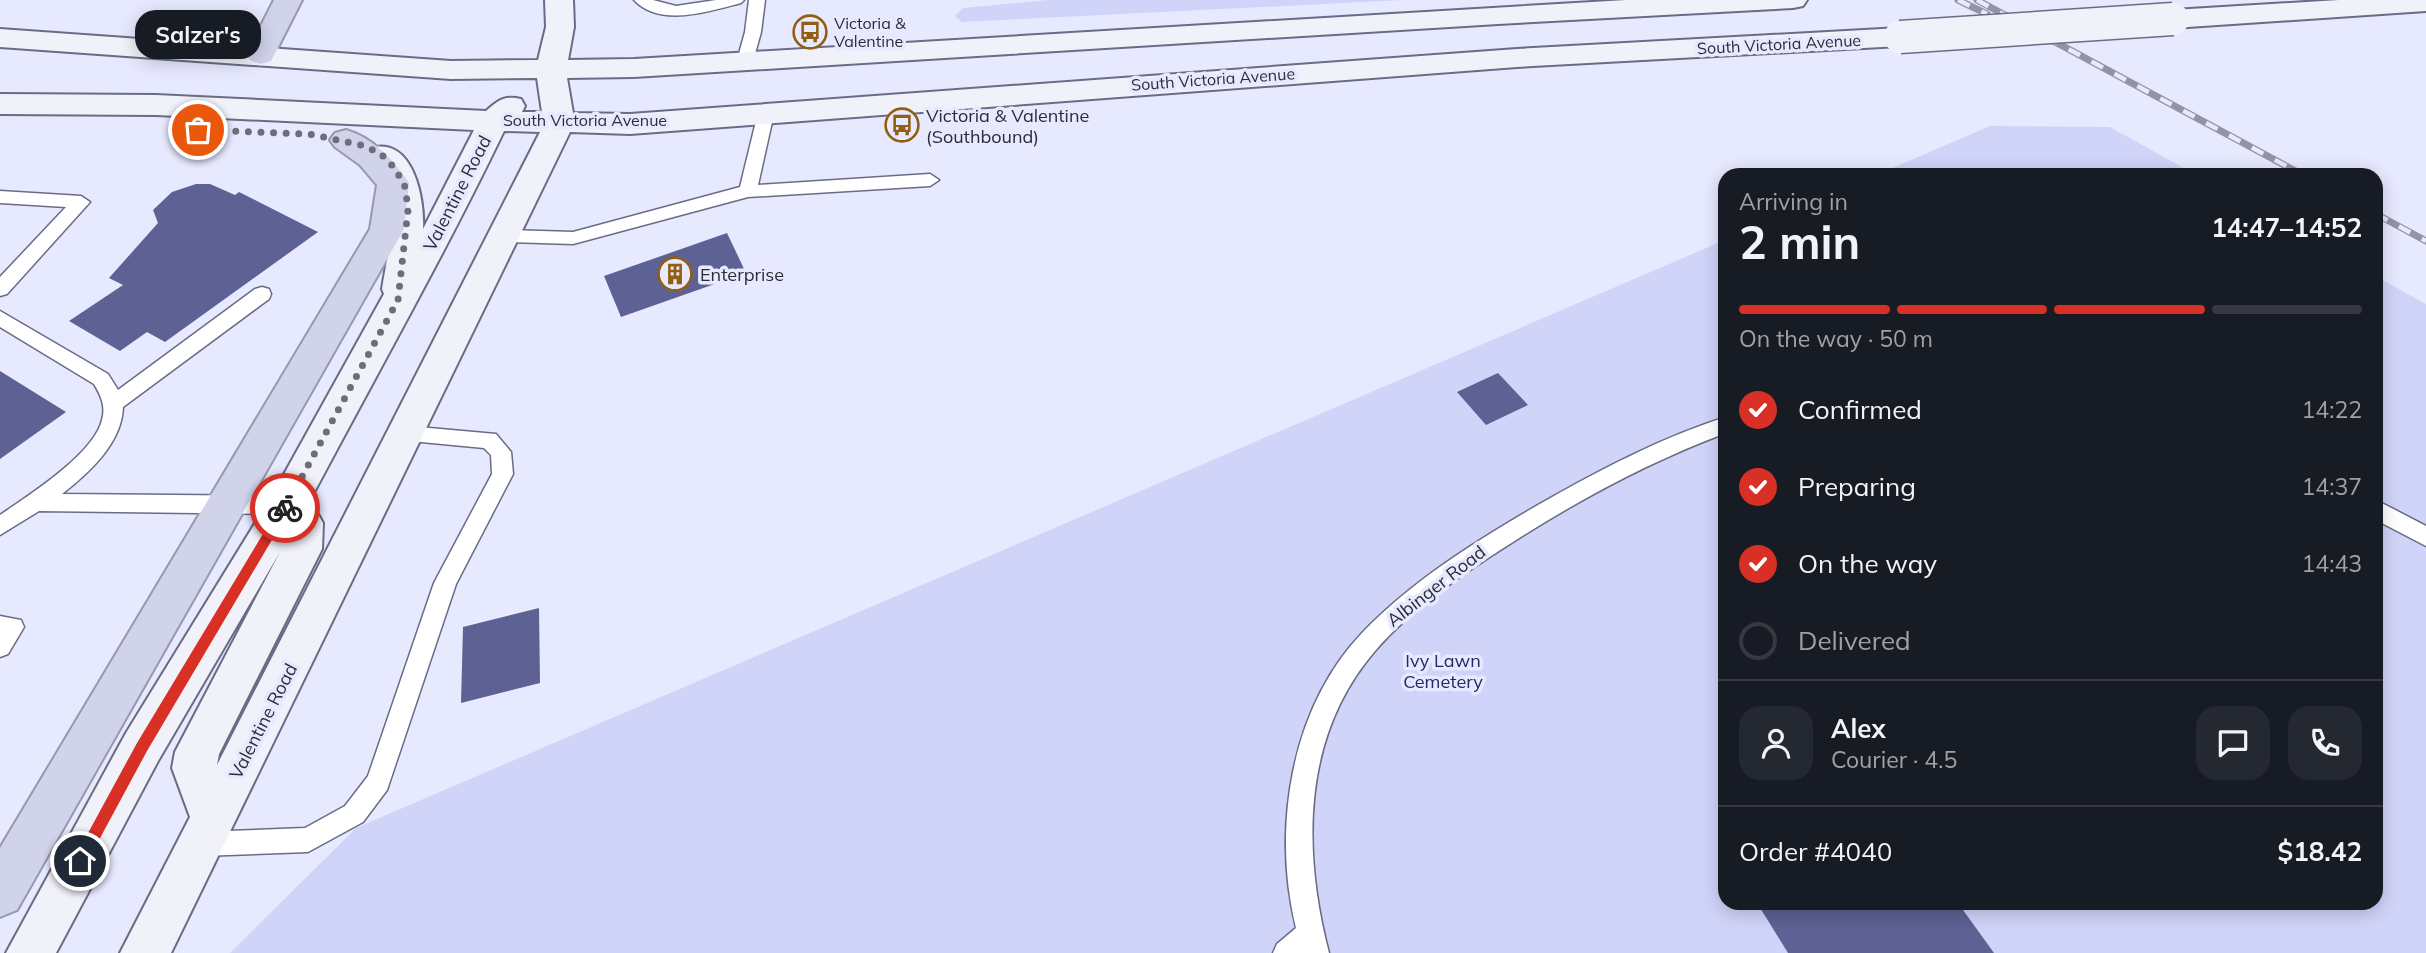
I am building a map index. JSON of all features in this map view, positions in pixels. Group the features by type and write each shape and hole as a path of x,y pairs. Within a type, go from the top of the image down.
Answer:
{"highway":[{"path":"261,55 288,0"},
{"path":"0,893 387,229 393,183 370,158 346,140"}],"main road":[{"path":"559,0 559,27 551,69 559,124"},
{"path":"0,38 451,70 634,68 1497,15 1793,0"},
{"name":"South Victoria Avenue","path":"0,105 169,105 559,124 630,124 1503,59 2426,3"},
{"name":"Valentine Road","path":"30,953 142,747 286,505 398,300 434,241 494,120 551,69"},
{"path":"0,105 133,128 309,134 346,140 378,152 389,161 404,183 408,210 398,300"},
{"name":"Valentine Road","path":"144,953 165,917 407,434 559,124"},
{"path":"208,831 194,768 197,752 302,549 306,536 303,519 286,505"}],"lane":[{"path":"642,0 654,9 675,12 736,0"},
{"path":"745,61 753,32 757,0"},
{"path":"748,191 766,113"},
{"path":"505,236 573,238 748,191 930,180"},
{"path":"0,197 81,202 0,289"},
{"path":"115,402 262,295"},
{"path":"0,318 101,379 115,402 111,425 95,450 78,468 0,526"},
{"name":"Albinger Road","path":"1313,943 1302,888 1298,845 1300,803 1307,764 1318,728 1351,663 1374,635 1400,611 1497,540 1596,481 1698,434 1718,428"},
{"path":"208,831 308,840 354,814 378,782 445,583 503,474 502,452 489,440 407,434"},
{"path":"33,502 286,505"},
{"path":"2383,513 2426,537"},
{"path":"0,626 13,627 0,647"},
{"path":"1286,953 1313,943"}],"green space":[{"path":"1048,0 1403,0 962,22 955,16 963,8"},
{"path":"1990,126 2110,127 2183,168 1892,168"},
{"name":"Ivy Lawn Cemetery","path":"1718,243 1718,910 2383,910 2383,280 2426,304 2426,953 230,953 356,828"}],"building":[{"path":"196,184 210,184 235,195 239,192 318,232 165,342 147,332 120,351 69,321 123,285 109,278 158,223 153,210 172,192"},
{"name":"Enterprise","path":"727,233 746,273 621,317 604,276"},
{"path":"0,371 66,412 0,459"},
{"path":"1498,373 1528,405 1486,425 1457,392"},
{"path":"539,608 540,683 461,703 463,627"},
{"path":"1761,910 1963,910 1994,953 1788,953"}],"railway":[{"path":"1958,0 1987,14"},
{"path":"1977,0 2290,168"},
{"path":"2383,218 2426,241"}],"way so far":[{"path":"198,130 309,134 346,140 378,152 389,161 404,183 408,210 398,300 285,508"}],"place":[{"name":"Victoria & Valentine","path":"810,32"},
{"name":"Victoria & Valentine (Southbound)","path":"902,125"},
{"name":"Salzer's","path":"198,130"},
{"name":"Enterprise","path":"675,274"}],"route":[{"path":"80,861 142,747 285,508"}]}
